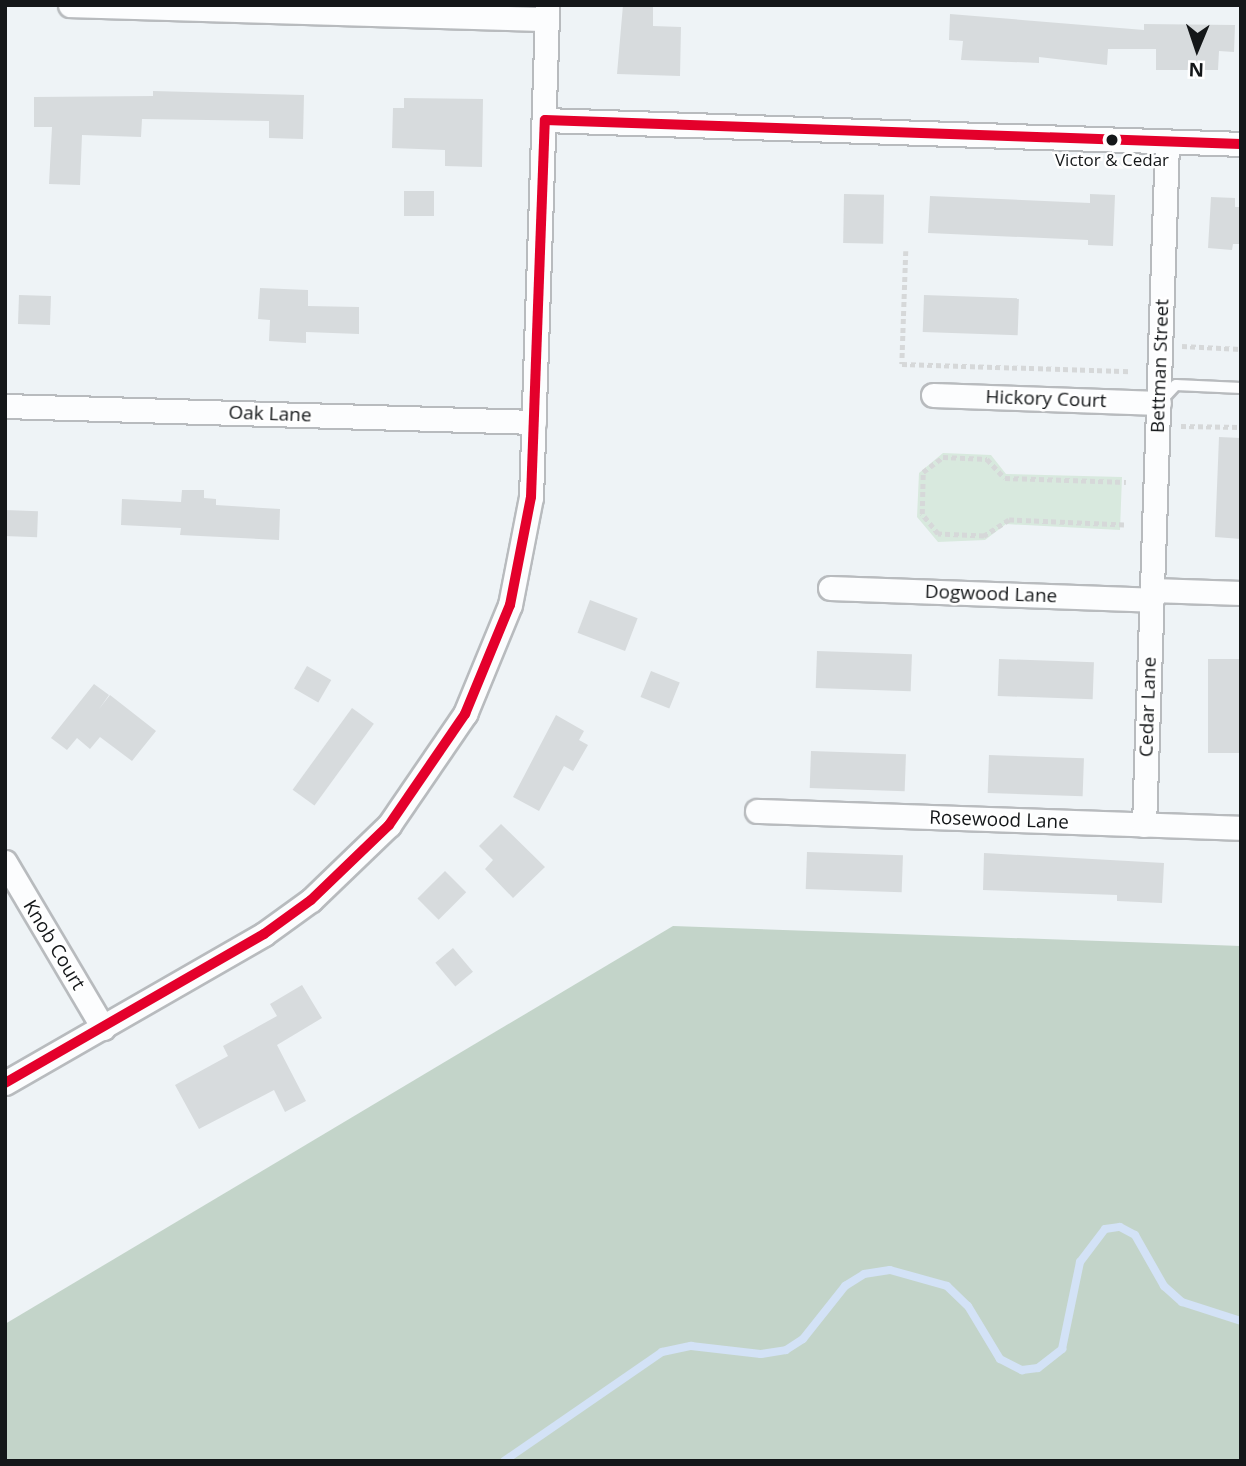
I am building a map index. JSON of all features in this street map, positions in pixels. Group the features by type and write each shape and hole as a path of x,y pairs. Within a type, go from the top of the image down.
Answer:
{"street":[{"path":"5,1083 264,934 311,900 389,825 429,771 465,715 510,605 531,497 547,12 70,5"},
{"path":"545,120 1241,144"},
{"name":"Bettman Street","path":"1152,595 1167,142"},
{"name":"Hickory Court","path":"933,395 1159,403"},
{"name":"Oak Lane","path":"5,406 534,422"},
{"name":"Dogwood Lane","path":"830,588 1152,595 1241,593"},
{"name":"Cedar Lane","path":"1144,825 1152,595"},
{"name":"Rosewood Lane","path":"757,811 1241,828"},
{"name":"Knob Court","path":"5,862 103,1028"}],"lane":[{"path":"1159,403 1181,386 1241,388"}],"path":[{"path":"906,251 902,364 1130,371"},
{"path":"1241,349 1182,346 1179,425 1241,427"},
{"path":"1124,525 1009,520 984,536 938,534 922,514 923,472 943,457 987,459 1005,478 1126,482"}],"green space":[{"path":"943,453 991,455 1006,474 1122,477 1120,530 1006,524 985,540 938,542 917,517 919,473"},
{"path":"673,926 1241,946 1241,1461 5,1461 5,1324"}],"building":[{"path":"623,5 653,5 653,26 681,27 680,76 617,74"},
{"path":"950,14 1144,30 1144,24 1235,25 1234,52 1219,51 1218,70 1156,70 1156,49 1108,49 1107,65 1039,57 1039,63 961,60 963,41 949,40"},
{"path":"153,91 304,95 303,139 269,138 269,121 142,119 141,137 82,135 80,185 49,184 52,127 34,127 34,97 153,96"},
{"path":"404,98 483,99 482,167 445,166 445,150 392,148 393,108 404,108"},
{"path":"404,191 434,191 434,216 404,216"},
{"path":"844,194 884,195 883,244 843,243"},
{"path":"1090,194 1115,195 1113,246 1088,245 1088,240 928,233 930,196 1090,203"},
{"path":"1211,197 1235,198 1235,207 1241,207 1241,244 1233,244 1232,250 1208,248"},
{"path":"260,288 308,290 308,306 359,307 359,334 306,332 306,343 269,341 270,320 258,319"},
{"path":"19,295 51,296 50,325 18,324"},
{"path":"924,295 1019,298 1018,335 923,332"},
{"path":"1219,437 1241,438 1241,539 1215,537"},
{"path":"182,490 204,490 204,498 216,499 216,505 280,509 279,540 180,535 181,528 121,525 122,499 181,502"},
{"path":"5,510 38,511 37,537 5,536"},
{"path":"590,600 638,618 625,651 577,633"},
{"path":"817,651 912,654 911,691 816,688"},
{"path":"999,659 1094,662 1093,699 998,696"},
{"path":"1208,659 1241,659 1241,753 1208,753"},
{"path":"307,666 331,680 318,703 294,689"},
{"path":"651,671 680,683 669,709 641,697"},
{"path":"94,684 109,695 99,709 110,695 156,731 132,761 100,737 90,749 77,738 67,750 51,738"},
{"path":"352,708 374,724 314,806 293,790"},
{"path":"556,715 584,731 579,740 588,745 573,771 564,766 539,811 513,797"},
{"path":"811,751 906,754 905,791 810,788"},
{"path":"989,755 1084,758 1083,796 988,793"},
{"path":"501,824 545,867 513,898 485,869 493,860 479,846"},
{"path":"807,852 903,855 902,892 806,889"},
{"path":"984,853 1164,863 1162,903 1117,901 1117,895 983,890"},
{"path":"445,871 466,892 439,920 417,899"},
{"path":"453,948 473,972 455,987 435,963"},
{"path":"302,985 322,1018 277,1045 306,1101 285,1112 274,1090 199,1129 175,1085 228,1056 223,1046 277,1016 270,1004"}],"waterway":[{"path":"504,1461 662,1352 691,1346 761,1354 786,1350 803,1339 845,1286 864,1274 890,1270 947,1286 968,1306 1000,1359 1022,1370 1038,1368 1062,1349 1080,1262 1105,1229 1120,1227 1135,1235 1164,1286 1182,1302 1241,1321"}],"transit line":[{"path":"545,120 1241,144"},
{"path":"5,1083 264,934 311,900 389,825 465,714 510,605 531,497 545,120"}],"place":[{"name":"Victor & Cedar","path":"1112,140"}]}
